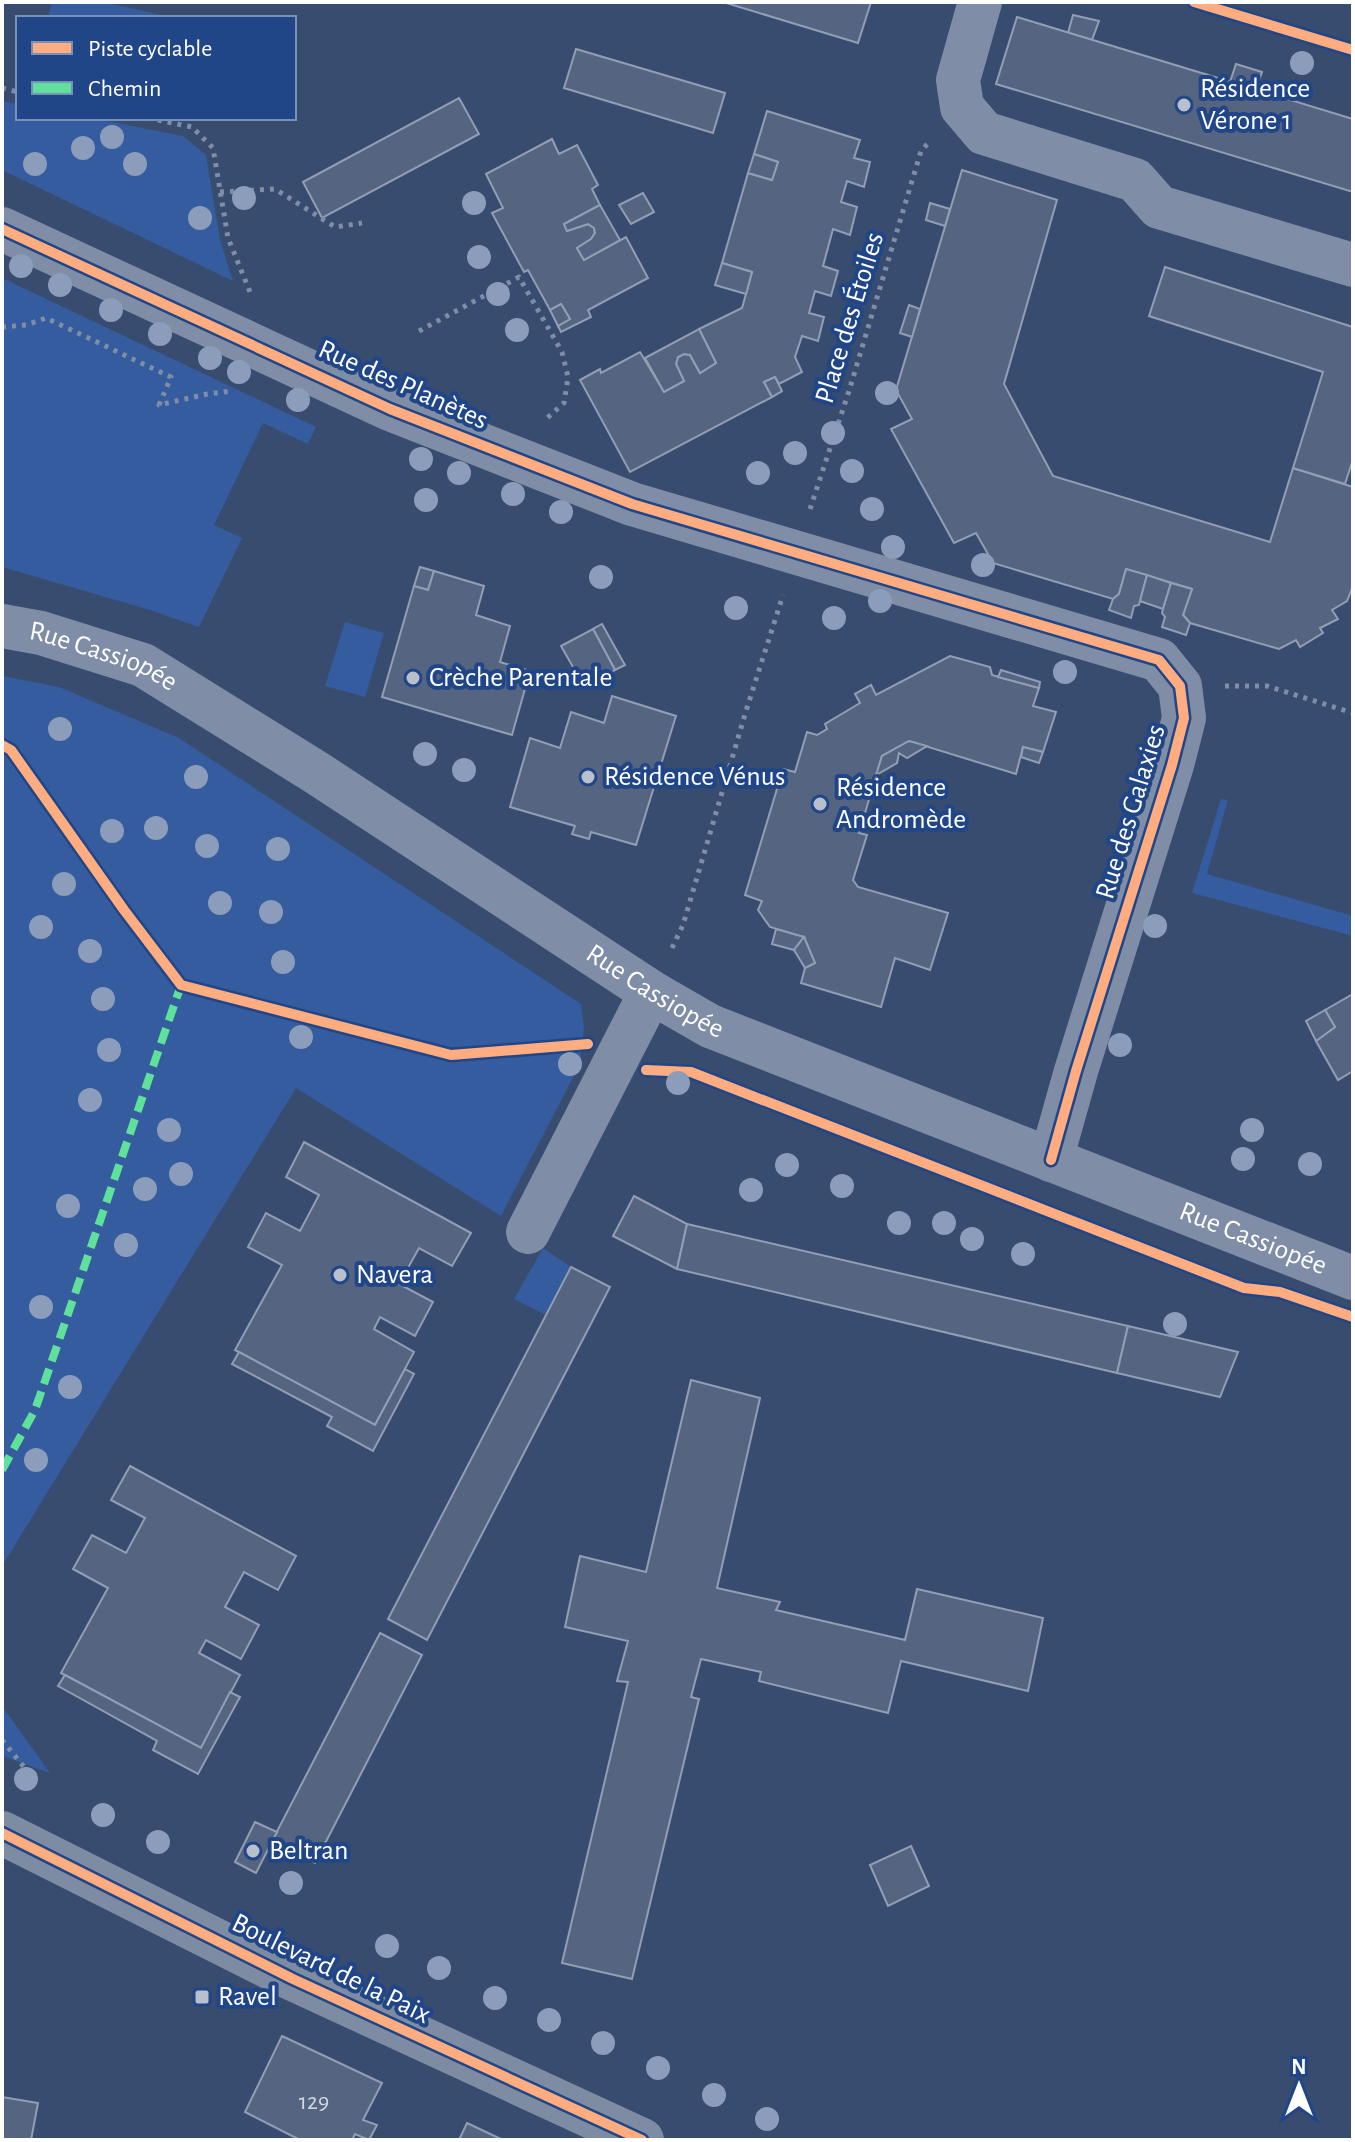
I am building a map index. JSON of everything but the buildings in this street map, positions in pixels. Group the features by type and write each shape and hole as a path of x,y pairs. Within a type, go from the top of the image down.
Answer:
{"main road":[{"name":"Boulevard de la Paix","path":"2,1833 293,1979 642,2140"}],"street":[{"path":"980,2 958,80 962,107 984,133 1135,180 1159,207 1353,265"},
{"name":"Rue des Planètes","path":"2,229 390,409 632,504 796,553"},
{"path":"796,553 1159,660 1180,686"},
{"name":"Rue Cassiopée","path":"2,626 41,633 143,665 317,773 651,992 710,1026 1353,1278"},
{"name":"Rue des Galaxies","path":"1051,1160 1172,765 1184,718 1180,686"},
{"path":"528,1232 651,992"}],"path":[{"path":"158,120 192,127 213,148 228,238 252,297"},
{"path":"220,192 275,189 335,227 362,223"},
{"path":"419,331 519,277 562,352 568,377 564,403 506,455"},
{"path":"2,327 26,325 46,318 171,377 159,405 232,391"},
{"path":"651,992 683,925 796,553"},
{"path":"1180,686 1267,686 1353,713"},
{"path":"2,1740 38,1784"}],"shaded area":[{"path":"52,2 104,2 165,16 48,16"},
{"path":"2,101 16,104 16,120 101,120 183,136 206,155 220,240 233,281 2,170"},
{"path":"2,278 316,427 308,444 263,423 214,525 242,538 199,627 2,567"},
{"path":"345,622 384,633 365,697 325,686"},
{"path":"2,676 59,687 179,738 581,1004 584,1027 580,1064 501,1216 296,1088 2,1566"},
{"path":"1221,799 1228,800 1207,874 1353,916 1353,936 1192,893"},
{"path":"543,1248 571,1267 546,1315 514,1299"},
{"path":"2,1706 50,1773 2,1756"}],"marked path":[{"path":"2,1470 35,1410 181,985"}],"cycle path":[{"path":"1194,2 1353,50"},
{"path":"2,229 390,409 632,504 1159,660 1180,686 1184,718 1051,1160"},
{"path":"2,745 11,750 181,985 451,1055 588,1044"},
{"path":"646,1070 691,1072 1244,1288 1280,1292 1353,1317"},
{"path":"2,1833 293,1979 642,2140"}],"place":[{"name":"Résidence Vérone 1","path":"1184,105"},
{"name":"Crèche Parentale","path":"413,678"},
{"name":"Résidence Vénus","path":"588,777"},
{"name":"Résidence Andromède","path":"820,804"},
{"name":"Navera","path":"340,1275"},
{"name":"Beltran","path":"253,1851"},
{"name":"Ravel","path":"202,1997"}]}
